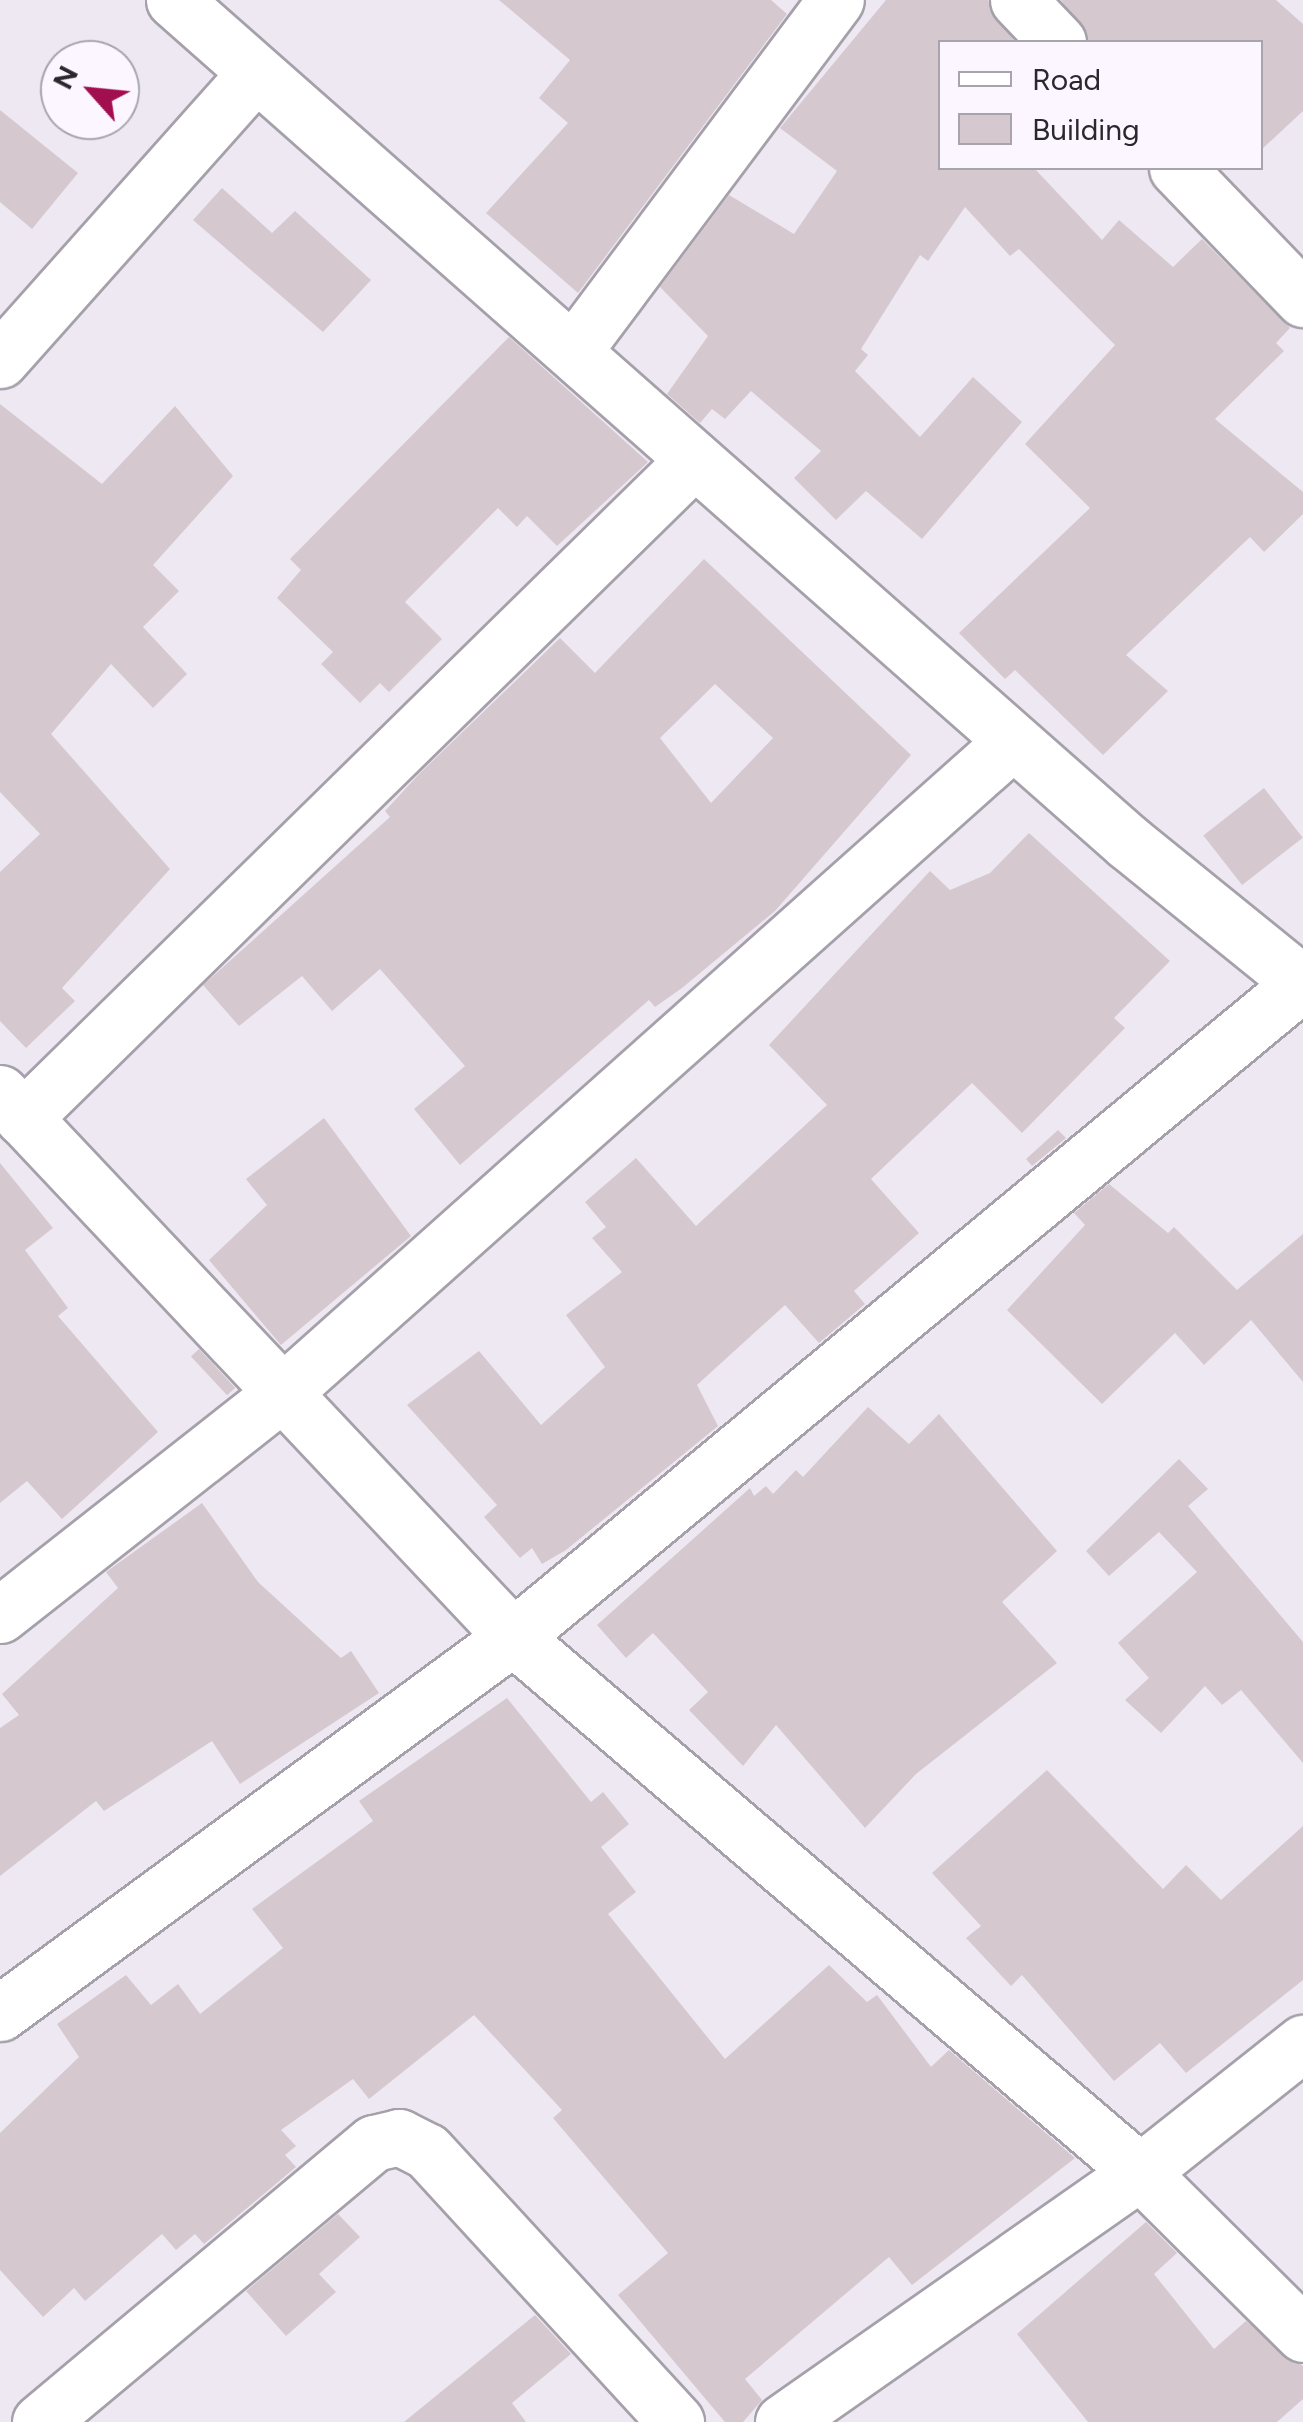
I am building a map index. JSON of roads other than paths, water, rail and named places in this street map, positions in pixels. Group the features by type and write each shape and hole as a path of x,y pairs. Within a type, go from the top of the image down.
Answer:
{"street":[{"path":"0,2014 512,1637 1302,983 1012,742 574,350 174,0"},
{"path":"574,350 836,0"},
{"path":"1018,0 1056,40"},
{"path":"0,360 255,74"},
{"path":"1179,170 1294,271"},
{"path":"694,460 11,1106 512,1637 1140,2172 1303,2334"},
{"path":"0,1615 282,1393 1012,742"},
{"path":"783,2422 1140,2172 1303,2042"},
{"path":"40,2422 374,2143 400,2136 426,2151 676,2422"}]}
